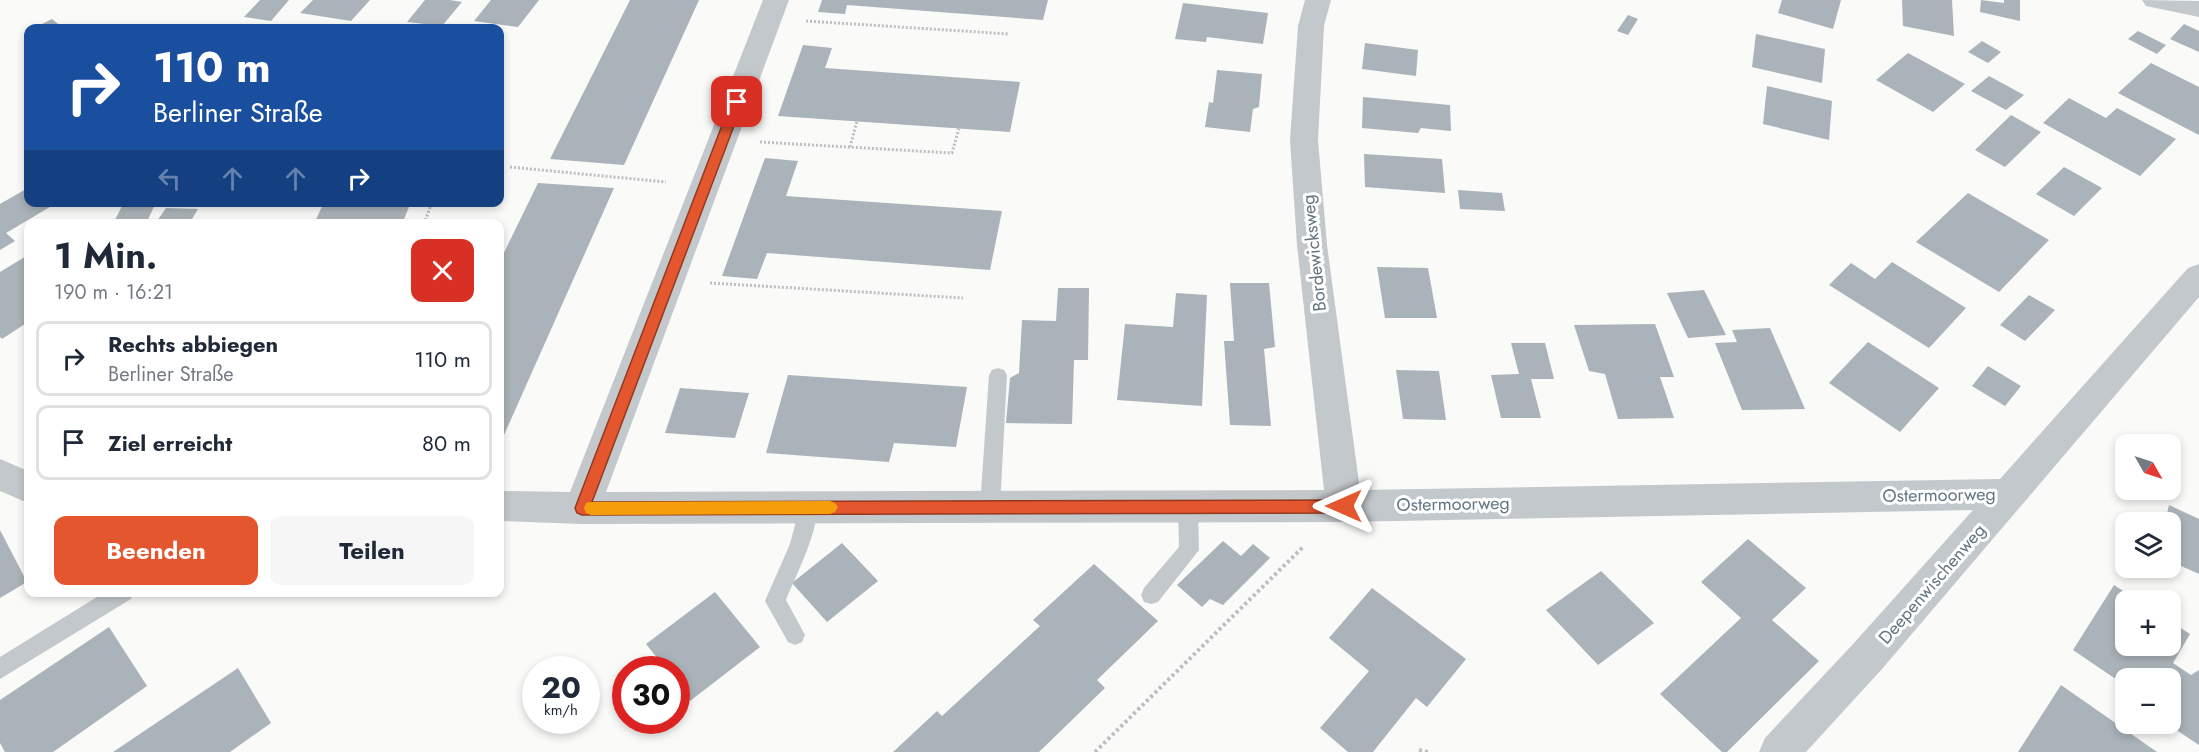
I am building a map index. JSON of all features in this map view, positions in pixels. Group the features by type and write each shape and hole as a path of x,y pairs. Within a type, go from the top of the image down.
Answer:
{"street":[{"name":"Bordewicksweg","path":"1318,0 1311,26 1304,140 1312,245 1344,506"},
{"path":"2155,0 2199,9"},
{"path":"582,508 772,10"},
{"name":"Deepenwischenweg","path":"1779,752 1876,647 2199,276"},
{"path":"0,474 24,486"},
{"name":"Ostermoorweg","path":"504,506 808,508 1344,506 2010,494"}],"lane":[{"path":"990,507 998,375"},
{"path":"1151,595 1189,550 1188,507"},
{"path":"795,635 775,601 800,544 808,508"},
{"path":"0,669 116,597"}],"path":[{"path":"772,10 1009,34"},
{"path":"850,147 857,121"},
{"path":"723,140 952,153 959,128"},
{"path":"510,167 647,182 706,184"},
{"path":"669,281 963,298"},
{"path":"1095,752 1344,506"},
{"path":"1419,750 1428,752"}],"building":[{"path":"260,0 289,0 271,21 244,17"},
{"path":"313,0 370,0 351,21 300,13"},
{"path":"425,0 462,2 444,24 407,22"},
{"path":"491,0 539,0 518,27 474,21"},
{"path":"630,0 699,0 624,165 550,159"},
{"path":"822,0 1048,0 1043,20 847,5 845,14 818,12"},
{"path":"1782,0 1841,0 1833,29 1778,13"},
{"path":"1902,0 1952,0 1954,36 1903,26"},
{"path":"1981,0 2004,3 2004,0 2020,0 2020,21 1980,12"},
{"path":"1183,3 1268,13 1263,44 1207,37 1206,42 1175,39"},
{"path":"1628,15 1638,19 1628,35 1617,31"},
{"path":"52,19 58,24 42,24"},
{"path":"2184,24 2199,31 2199,52 2170,39"},
{"path":"2138,31 2166,45 2157,54 2128,39"},
{"path":"1756,34 1825,49 1822,83 1752,67"},
{"path":"1982,41 2001,52 1988,63 1968,52"},
{"path":"1365,43 1418,50 1416,76 1362,69"},
{"path":"803,45 832,48 825,68 1020,82 1010,132 778,116"},
{"path":"1908,53 1965,84 1933,112 1876,80"},
{"path":"2151,63 2199,87 2199,135 2118,93"},
{"path":"1217,70 1262,74 1259,107 1253,109 1250,132 1205,127 1209,102 1213,103"},
{"path":"1989,76 2024,95 2006,110 1971,91"},
{"path":"1767,86 1832,101 1829,140 1763,124"},
{"path":"1363,97 1450,105 1451,131 1421,128 1418,133 1362,128"},
{"path":"2069,98 2106,118 2117,108 2176,139 2140,176 2043,123"},
{"path":"2011,115 2041,132 2005,167 1975,150"},
{"path":"1364,154 1442,159 1445,193 1365,187"},
{"path":"765,158 798,161 786,196 1002,211 990,270 767,253 757,279 722,276"},
{"path":"2064,167 2102,188 2074,216 2036,194"},
{"path":"538,183 614,188 504,435 504,253"},
{"path":"24,190 24,207 50,207 30,219 24,219 24,222 6,233 15,241 0,250 0,204"},
{"path":"1458,190 1502,193 1505,211 1460,209"},
{"path":"1968,193 2049,240 1999,292 1916,242"},
{"path":"122,207 154,207 148,219 116,219"},
{"path":"322,207 409,207 404,219 316,219"},
{"path":"166,208 198,209 192,219 158,219"},
{"path":"24,257 24,325 2,339 0,337 0,272"},
{"path":"1892,262 1966,308 1929,348 1829,285 1851,263 1875,279"},
{"path":"1377,267 1428,268 1437,318 1385,318"},
{"path":"1230,283 1269,283 1275,347 1264,349 1271,426 1230,425 1224,341 1234,341"},
{"path":"1058,288 1089,288 1088,360 1074,360 1072,424 1006,423 1010,378 1019,373 1022,320 1056,321"},
{"path":"1704,290 1726,335 1688,338 1667,293"},
{"path":"1176,293 1207,295 1202,406 1117,400 1125,324 1173,327"},
{"path":"2029,295 2055,310 2025,341 2000,325"},
{"path":"1655,324 1674,377 1660,377 1674,418 1618,419 1605,374 1589,371 1574,325"},
{"path":"1770,328 1805,409 1742,410 1715,343 1737,342 1732,330"},
{"path":"1868,342 1939,388 1900,432 1829,383"},
{"path":"1511,343 1545,343 1554,379 1531,379 1541,418 1501,418 1491,375 1519,374"},
{"path":"1988,366 2021,386 2005,406 1972,386"},
{"path":"1396,370 1439,371 1446,420 1403,419"},
{"path":"788,375 967,387 956,447 894,443 889,462 766,453"},
{"path":"680,388 749,393 735,438 665,433"},
{"path":"2169,505 2199,519 2199,574 2181,566 2181,512 2167,512"},
{"path":"0,530 24,576 24,584 0,598"},
{"path":"1748,539 1806,588 1772,620 1819,661 1727,752 1722,752 1660,694 1741,618 1701,582"},
{"path":"1223,541 1241,556 1253,544 1270,558 1223,605 1210,599 1202,607 1177,585"},
{"path":"842,543 878,581 827,622 792,583"},
{"path":"1094,564 1158,621 1097,680 1105,688 1039,752 893,752 937,711 942,716 1040,626 1033,620"},
{"path":"1601,571 1654,623 1598,665 1546,610"},
{"path":"2114,585 2122,590 2115,590 2115,656 2177,656 2173,663 2180,668 2115,668 2115,679 2073,650"},
{"path":"1372,588 1466,659 1427,707 1416,698 1373,752 1348,752 1320,728 1369,671 1329,638"},
{"path":"715,592 760,647 690,701 690,656 656,656 646,644"},
{"path":"109,627 147,686 53,752 5,752 0,743 0,700"},
{"path":"2181,628 2190,634 2181,649"},
{"path":"238,668 271,723 230,752 113,752"},
{"path":"2181,668 2191,675 2199,670 2199,745 2181,733"},
{"path":"2061,685 2115,723 2115,734 2131,734 2157,752 2018,752"}],"slow traffic":[{"path":"591,508 830,507"}],"route":[{"path":"737,102 582,508 1344,506"}]}
